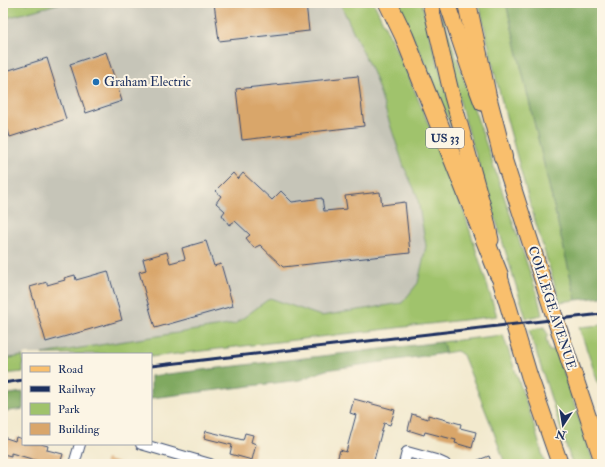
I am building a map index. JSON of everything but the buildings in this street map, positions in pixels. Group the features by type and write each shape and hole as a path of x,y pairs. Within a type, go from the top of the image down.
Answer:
{"highway":[{"name":"US 33","path":"388,3 404,36 499,275 529,375 559,460"},
{"path":"467,3 487,96 503,156"},
{"name":"COLLEGE AVENUE","path":"503,156 602,459"}],"main road":[{"path":"430,3 452,96 486,217 499,275"},
{"path":"447,3 469,68 503,156"}],"street":[{"path":"74,464 80,445"},
{"path":"144,445 210,464"},
{"path":"404,464 407,452 445,464"}],"shaded area":[{"path":"61,3 340,3 375,78 404,167 417,195 426,246 418,283 402,303 321,316 270,298 235,324 48,353 22,353 22,356 3,359 3,19"}],"green space":[{"path":"3,3 61,3 3,19"},
{"path":"340,3 374,3 409,77 465,215 497,316 152,357 152,353 48,353 235,324 270,298 321,316 402,303 418,283 426,246 417,195 404,167 375,78"},
{"path":"396,3 422,3 429,33 459,136 456,138 424,61"},
{"path":"438,3 537,293 542,315 526,318 462,110"},
{"path":"479,3 506,3 576,300 560,302 529,201 497,83"},
{"path":"506,3 602,3 602,297 576,300"},
{"path":"602,325 602,394 579,327"},
{"path":"544,327 548,335 546,338 549,351 556,349 594,464 572,464 529,330"},
{"path":"503,335 534,425 545,464 505,464 463,355 457,351 445,353 444,346 441,342"},
{"path":"441,342 444,346 445,353 326,370 300,380 152,398 152,376"},
{"path":"22,356 22,372 3,374 3,359"},
{"path":"22,392 22,409 3,412 3,395"}],"railway":[{"path":"152,366 602,314"},
{"path":"3,383 22,380"}],"place":[{"name":"Graham Electric","path":"96,82"}]}
